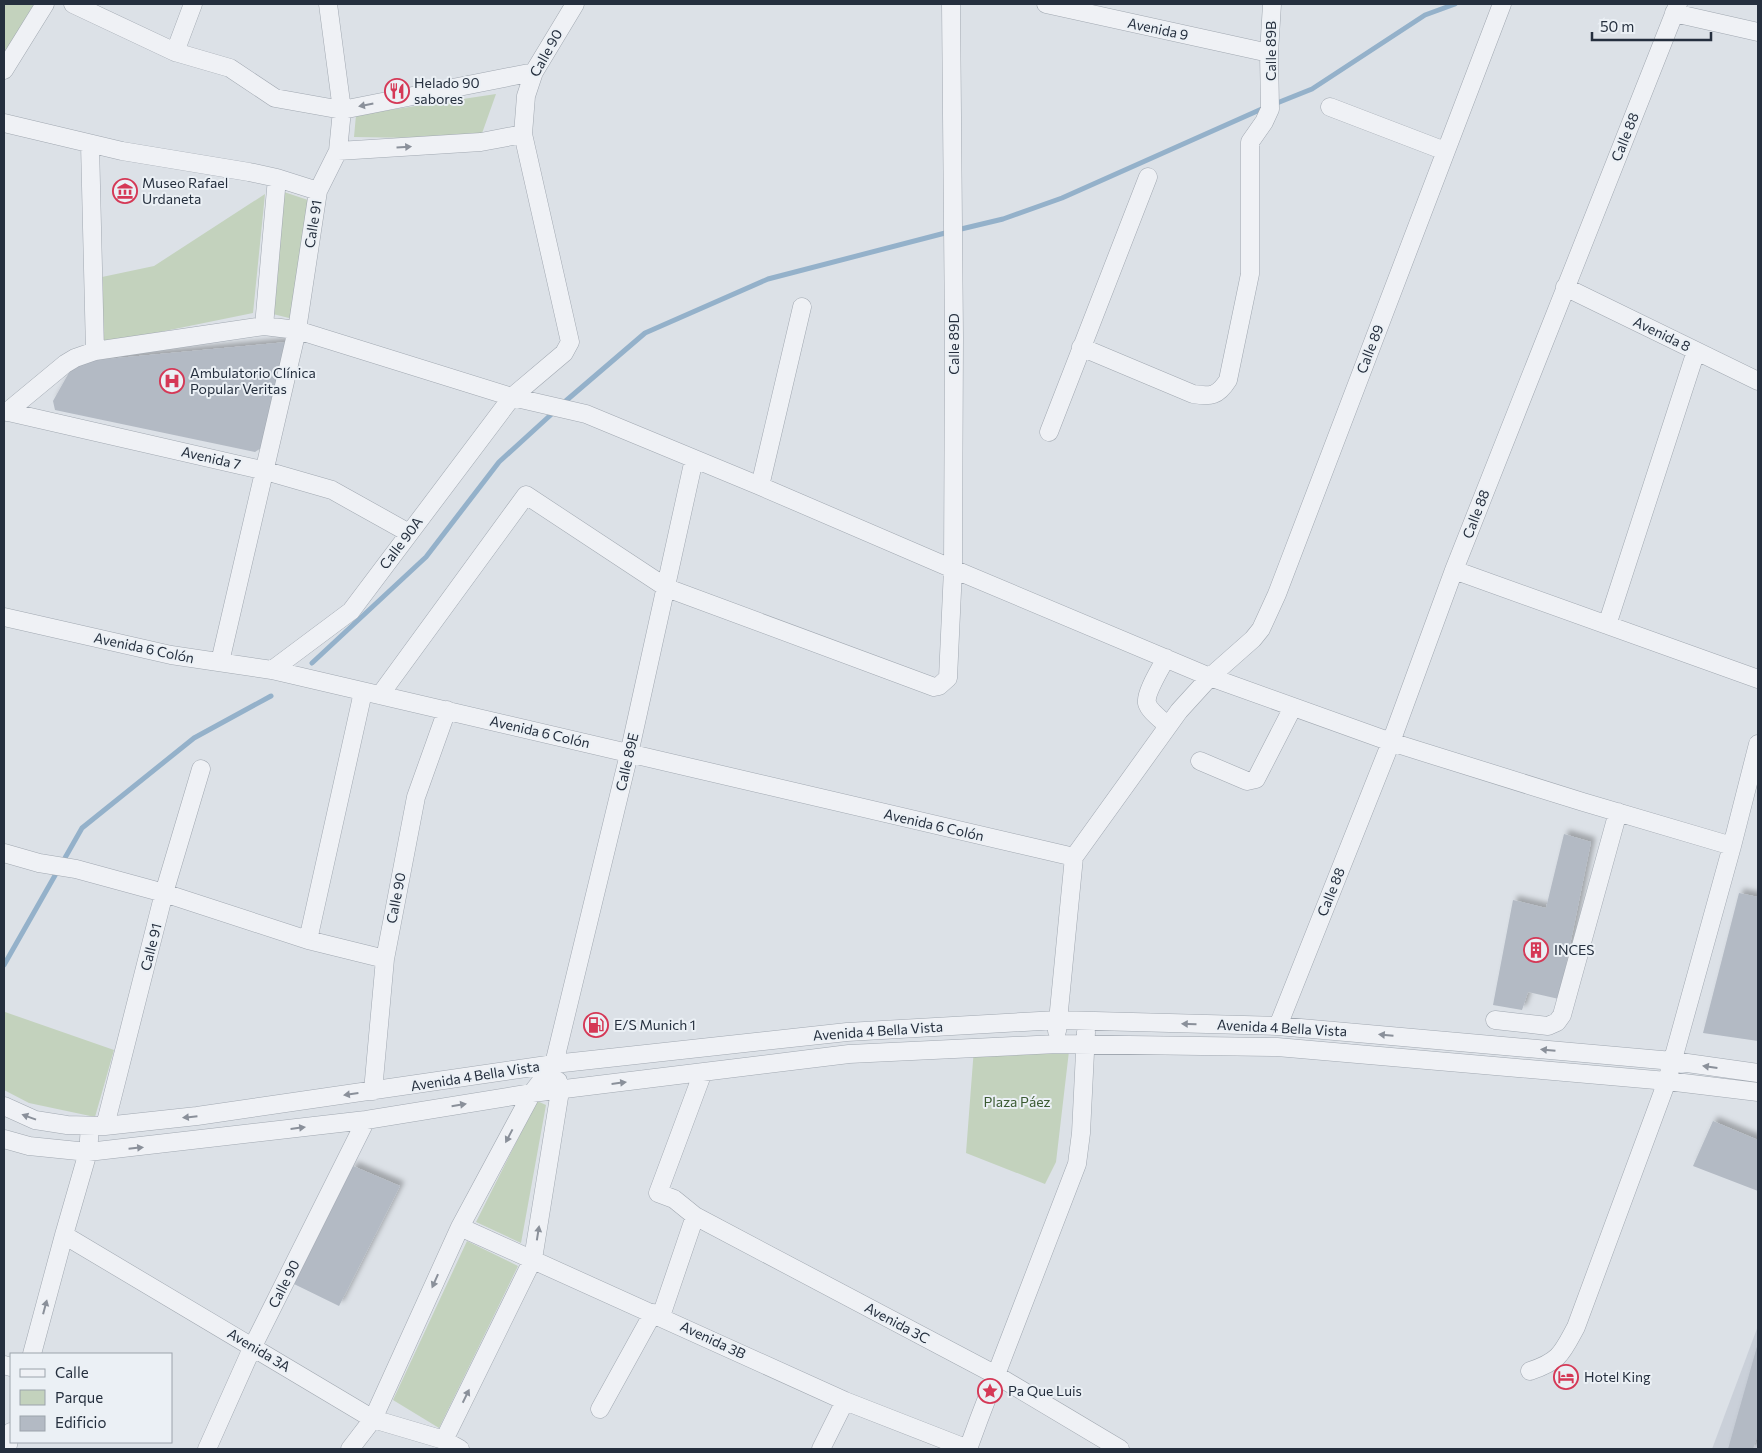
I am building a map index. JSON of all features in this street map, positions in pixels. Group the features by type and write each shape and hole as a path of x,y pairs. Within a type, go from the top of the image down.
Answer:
{"street":[{"path":"4,70 45,4"},
{"path":"73,4 175,52 230,68 275,98 342,110 534,72"},
{"path":"175,52 192,4"},
{"name":"Calle 91","path":"220,662 266,471 297,330 318,191 338,151 342,110 328,4"},
{"name":"Calle 90","path":"529,164 523,134 526,96 534,72 575,4"},
{"name":"Calle 89D","path":"667,588 934,687 944,683 948,678 953,569 954,317 951,4"},
{"name":"Avenida 9","path":"1050,4 1269,53"},
{"name":"Calle 89B","path":"1081,347 1193,394 1214,395 1222,389 1228,380 1250,274 1250,142 1267,116 1272,98 1269,53 1272,4"},
{"name":"Calle 89","path":"1074,857 1168,726 1210,677 1261,629 1270,611 1502,4"},
{"path":"1676,8 1758,32"},
{"name":"Calle 88","path":"1278,1026 1391,742 1454,570 1676,8"},
{"path":"1330,107 1445,151"},
{"path":"4,123 122,151 277,178 318,191"},
{"path":"338,151 481,142 523,134"},
{"path":"90,144 95,352"},
{"name":"Calle 90A","path":"272,670 351,611 512,397 564,353 570,342 529,164"},
{"path":"1049,432 1148,177"},
{"path":"264,326 277,178"},
{"name":"Avenida 8","path":"1565,287 1758,381"},
{"path":"760,486 802,307"},
{"path":"6,411 65,364 75,358 95,352 264,326 297,330 512,397 586,414 1210,677 1391,742 1732,846"},
{"path":"1607,624 1696,350"},
{"name":"Avenida 7","path":"6,411 266,471 332,490 408,533"},
{"name":"Calle 89E","path":"554,1064 629,754 694,459"},
{"path":"380,695 526,495 667,588"},
{"path":"1454,570 1758,679"},
{"name":"Avenida 6 Colón","path":"4,617 171,655 272,670 1074,857"},
{"path":"1166,658 1149,692 1147,703 1149,708 1168,726"},
{"path":"308,940 363,692"},
{"path":"1200,761 1247,781 1256,779 1293,707"},
{"name":"Calle 90","path":"373,1091 384,959 416,797 447,710"},
{"path":"1530,1371 1548,1365 1558,1358 1576,1327 1667,1081 1758,744"},
{"name":"Calle 91","path":"32,1353 64,1235 88,1152 98,1126 201,769"},
{"path":"1496,1020 1548,1026 1557,1022 1562,1015 1618,812"},
{"path":"4,853 39,863 76,869 164,893 308,940 384,959"},
{"path":"1057,1044 1074,857"},
{"name":"Avenida 4 Bella Vista","path":"4,1106 35,1120 98,1126 197,1116 554,1064 847,1032 1058,1020 1278,1026 1673,1061 1758,1073"},
{"path":"968,1449 1077,1164 1081,1133 1087,1021"},
{"name":"Avenida 4 Bella Vista","path":"4,1139 29,1146 88,1152 366,1120 532,1093 849,1054 1086,1043 1278,1047 1667,1081 1758,1092"},
{"path":"444,1440 533,1259 560,1091 554,1064"},
{"path":"350,1449 373,1419 460,1227 532,1093 554,1064"},
{"name":"Avenida 3C","path":"703,1072 658,1192 674,1198 695,1216 996,1375 1120,1449"},
{"name":"Calle 90","path":"207,1449 253,1346 366,1120"},
{"path":"600,1408 657,1315 695,1216"},
{"name":"Avenida 3B","path":"460,1227 845,1401 968,1449"},
{"name":"Avenida 3A","path":"64,1235 373,1419 444,1440 460,1449"},
{"path":"820,1449 845,1401"},
{"path":"7,1449 10,1436"}],"shaded area":[{"path":"1758,1326 1758,1449 1712,1449"}],"green space":[{"path":"4,4 34,4 4,54"},
{"path":"496,94 480,139 354,137 356,115"},
{"path":"284,192 308,200 293,319 273,314"},
{"path":"265,194 253,313 101,344 102,277 154,266"},
{"path":"5,1012 114,1050 95,1117 29,1103 4,1090"},
{"name":"Plaza Páez","path":"974,1048 1069,1051 1056,1162 1045,1184 966,1153"},
{"path":"537,1101 546,1105 521,1243 476,1222"},
{"path":"467,1241 518,1266 439,1428 393,1400"}],"building":[{"name":"Ambulatorio Clínica Popular Veritas","path":"287,342 264,446 255,452 55,410 53,401 75,362"},
{"name":"INCES","path":"1564,834 1591,842 1559,999 1528,992 1522,1010 1493,1005 1513,900 1546,908"},
{"path":"1739,893 1758,897 1758,1041 1703,1033"},
{"path":"1713,1121 1758,1140 1758,1191 1693,1166"},
{"path":"353,1166 400,1186 339,1306 294,1284"},
{"path":"1758,1343 1758,1437 1753,1449 1728,1449"}],"waterway":[{"path":"1272,105 1312,89 1425,15 1455,4"},
{"path":"957,230 1003,219 1062,198 1264,108"},
{"path":"561,405 645,333 768,279 949,232"},
{"path":"312,663 426,557 499,462 555,411"},
{"path":"4,965 82,828 194,738 271,696"}],"place":[{"name":"Helado 90 sabores","path":"397,91"},
{"name":"Museo Rafael Urdaneta","path":"125,191"},
{"name":"Ambulatorio Clínica Popular Veritas","path":"172,381"},
{"name":"INCES","path":"1536,950"},
{"name":"E/S Munich 1","path":"596,1025"},
{"name":"Hotel King","path":"1566,1377"},
{"name":"Pa Que Luis","path":"990,1391"}]}
